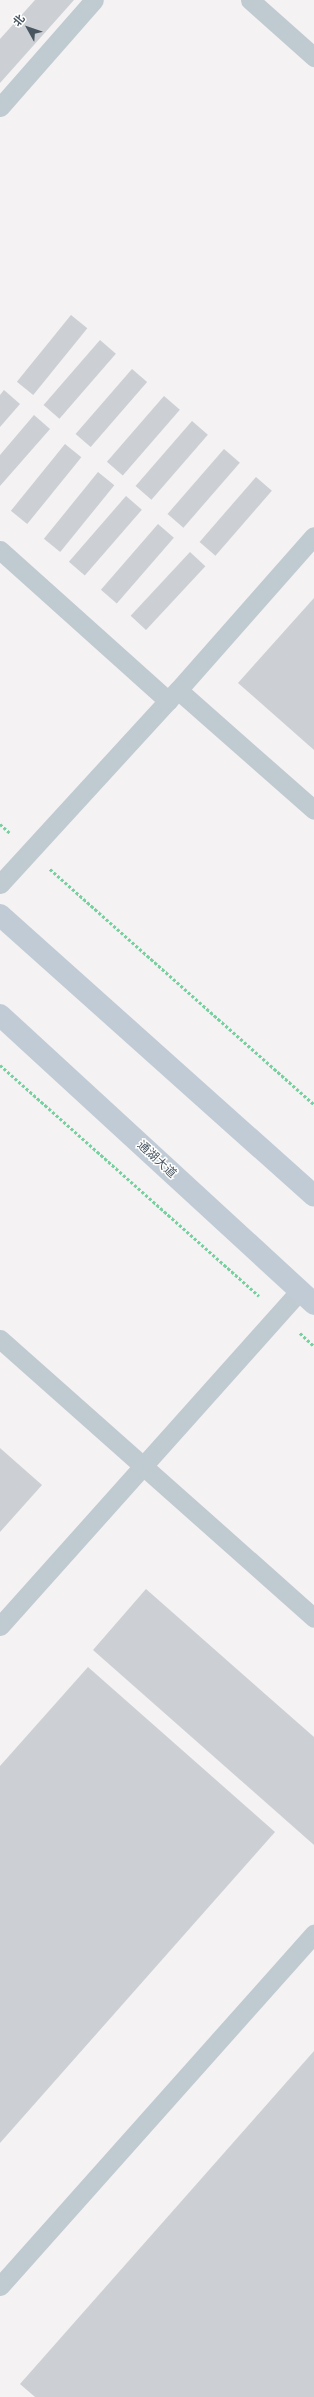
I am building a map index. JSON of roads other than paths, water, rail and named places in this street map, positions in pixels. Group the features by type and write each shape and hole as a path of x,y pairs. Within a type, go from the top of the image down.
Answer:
{"main road":[{"path":"0,915 314,1196"},
{"name":"通湖大道","path":"0,1015 307,1297"}],"lane":[{"path":"0,106 94,0"},
{"path":"250,0 314,57"},
{"path":"0,884 173,695 314,536"},
{"path":"0,550 173,695 314,810"},
{"path":"0,1626 279,1314 307,1297"},
{"path":"0,1339 314,1618"},
{"path":"0,2286 314,1934"}]}
